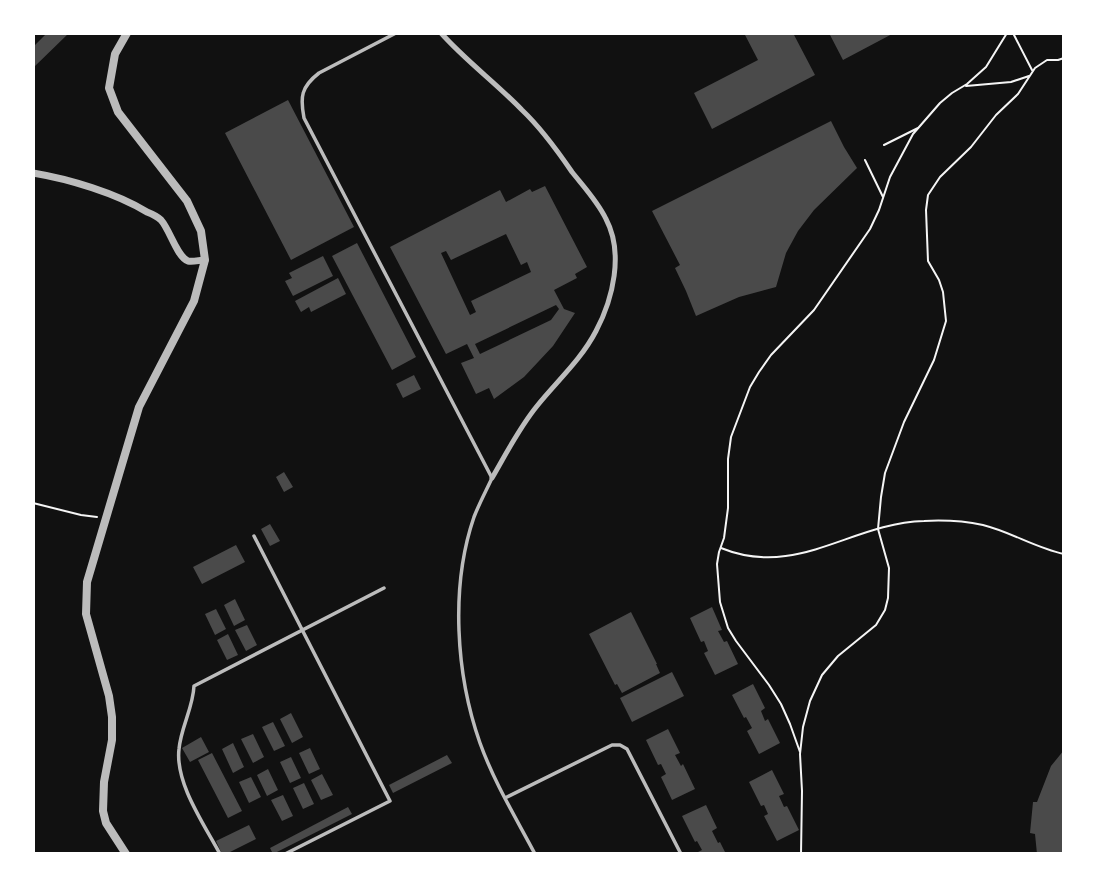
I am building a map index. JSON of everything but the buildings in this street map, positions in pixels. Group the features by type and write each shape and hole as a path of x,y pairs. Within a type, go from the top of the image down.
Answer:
{"street":[{"path":"126,854 106,823 103,811 104,782 112,740 112,717 109,696 86,614 87,582 139,407 194,300 205,260 201,231 187,201 118,112 109,88 115,54 128,33"},
{"path":"441,33 525,113 552,145 601,210 608,222 614,245 614,282 597,330 584,351 534,409 492,478"},
{"path":"33,173 80,184 136,205 161,220 181,256 189,261 205,260"}],"lane":[{"path":"396,33 310,79 301,102 304,118 492,478 474,517 461,575 461,663 468,706 481,745 535,854"},
{"path":"254,536 390,801 285,854"},
{"path":"220,854 181,780 180,742 193,699 194,686 384,588"},
{"path":"505,798 612,745 620,745 628,749 681,854"}],"path":[{"path":"800,754 781,704 728,628 723,614 718,590 717,564 728,508 731,437 750,387 771,355 814,310 870,229 895,167 918,128 940,103 986,67 1007,33"},
{"path":"1013,33 1033,71"},
{"path":"801,854 803,791 800,754 810,701 822,675 838,656 876,625 885,610 889,568 878,528 885,473 904,422 934,360 946,321 943,292 928,261 928,195 934,184 1018,94 1033,71 1044,61 1064,58"},
{"path":"964,86 1011,82 1030,76"},
{"path":"884,145 918,128"},
{"path":"865,160 883,197"},
{"path":"33,503 106,518"},
{"path":"720,548 735,554 782,557 828,547 878,528 923,521 983,526 1064,554"}]}
